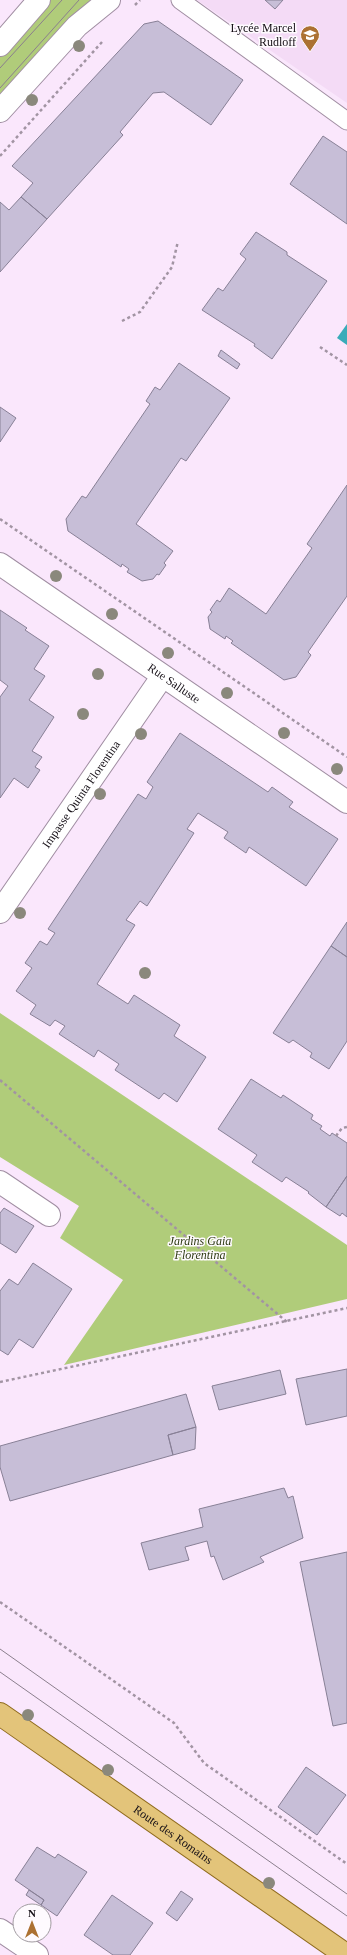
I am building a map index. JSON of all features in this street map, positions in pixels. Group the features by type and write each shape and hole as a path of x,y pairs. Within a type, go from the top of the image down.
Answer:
{"main road":[{"name":"Route des Romains","path":"0,1714 346,1955"}],"street":[{"path":"0,45 40,0"},
{"path":"0,112 77,26 109,0"},
{"name":"Rue Salluste","path":"0,564 162,677 347,802"},
{"name":"Impasse Quinta Florentina","path":"0,912 162,677"},
{"path":"0,1182 49,1215"},
{"path":"0,1930 37,1955"}],"lane":[{"path":"180,0 347,121"}],"path":[{"path":"135,6 140,0"},
{"path":"0,156 104,40"},
{"path":"122,321 140,312 172,267 178,242"},
{"path":"320,347 347,365"},
{"path":"0,519 347,757"},
{"path":"0,1080 287,1322"},
{"path":"336,1136 342,1128 347,1126"},
{"path":"0,1382 347,1308"},
{"path":"0,1602 174,1722 204,1763 347,1864"}],"shaded area":[{"name":"Lycée Marcel Rudloff","path":"197,0 347,0 347,103"}],"green space":[{"path":"50,0 97,0 0,99 0,57"},
{"name":"Jardins Gaia Florentina","path":"0,1013 347,1245 347,1299 64,1365 123,1280 60,1238 79,1206 0,1157"}],"water":[{"path":"347,324 347,345 337,338"}],"building":[{"path":"265,0 283,0 275,9"},
{"path":"158,21 243,80 211,125 164,92 153,93 120,132 123,135 47,219 21,197 33,183 12,166 144,24"},
{"path":"323,136 347,152 347,224 290,184"},
{"path":"21,197 47,219 0,272 0,202 9,210"},
{"path":"256,232 287,252 287,255 327,281 272,359 254,346 255,344 202,310 218,288 223,291 246,259 240,254"},
{"path":"221,350 240,364 237,369 218,356"},
{"path":"179,363 230,398 186,461 181,458 136,524 173,551 164,563 166,565 159,575 157,574 153,579 142,581 127,572 129,569 122,564 121,567 68,531 66,519 82,496 86,498 150,404 146,401 155,387 160,390"},
{"path":"0,407 16,418 0,442"},
{"path":"347,485 347,596 308,652 311,655 296,677 284,680 231,643 233,641 226,636 225,639 210,629 208,617 212,612 210,610 217,600 220,602 229,588 266,614 312,548 307,544"},
{"path":"0,610 27,628 25,630 49,646 34,669 45,676 29,700 54,717 32,751 42,757 35,767 40,770 28,788 14,778 0,798 0,697 8,686 0,680"},
{"path":"180,733 268,792 272,787 293,802 289,807 338,839 306,886 249,847 246,853 224,838 228,832 198,813 187,829 194,833 147,906 140,901 126,920 135,925 97,984 128,1004 134,995 180,1025 174,1036 206,1057 177,1102 164,1093 159,1099 115,1070 119,1064 98,1050 94,1057 59,1034 65,1026 55,1020 50,1026 30,1014 36,1005 16,991 32,968 25,963 40,941 47,945 55,933 48,929 138,794 146,799 153,787 147,782"},
{"path":"347,922 347,957 331,946"},
{"path":"331,946 347,957 347,1041 329,1069 310,1057 312,1053 293,1040 289,1043 273,1033"},
{"path":"251,1079 281,1098 283,1095 313,1115 311,1119 322,1126 320,1129 330,1136 332,1133 347,1143 347,1176 326,1207 308,1193 309,1192 286,1177 282,1182 252,1162 257,1155 218,1129"},
{"path":"347,1176 347,1217 342,1213 340,1216 326,1207"},
{"path":"4,1208 34,1226 16,1253 0,1243 0,1213"},
{"path":"33,1263 72,1289 33,1348 19,1339 8,1355 0,1350 0,1291 9,1279 18,1285"},
{"path":"347,1369 347,1416 306,1425 296,1379"},
{"path":"280,1370 286,1394 219,1410 212,1386"},
{"path":"186,1394 196,1427 168,1435 173,1455 10,1501 0,1467 0,1446"},
{"path":"196,1427 195,1449 173,1455 168,1435"},
{"path":"284,1488 288,1498 293,1496 303,1538 260,1557 264,1562 223,1580 214,1556 211,1557 207,1541 185,1547 189,1560 149,1570 141,1543 203,1527 199,1509"},
{"path":"347,1552 347,1723 333,1726 300,1562"},
{"path":"306,1767 346,1795 317,1835 278,1807"},
{"path":"37,1847 55,1858 58,1854 87,1872 57,1916 52,1913 52,1903 42,1903 44,1900 15,1880"},
{"path":"29,1890 44,1900 42,1903 38,1903 26,1895"},
{"path":"181,1891 193,1899 177,1921 166,1913"},
{"path":"112,1895 153,1923 130,1955 113,1955 84,1935"}],"tram line":[{"path":"0,68 62,0"},
{"path":"0,88 79,0"},
{"path":"0,1649 347,1894"},
{"path":"0,1672 347,1916"}],"place":[{"name":"Lycée Marcel Rudloff","path":"310,52"}]}
